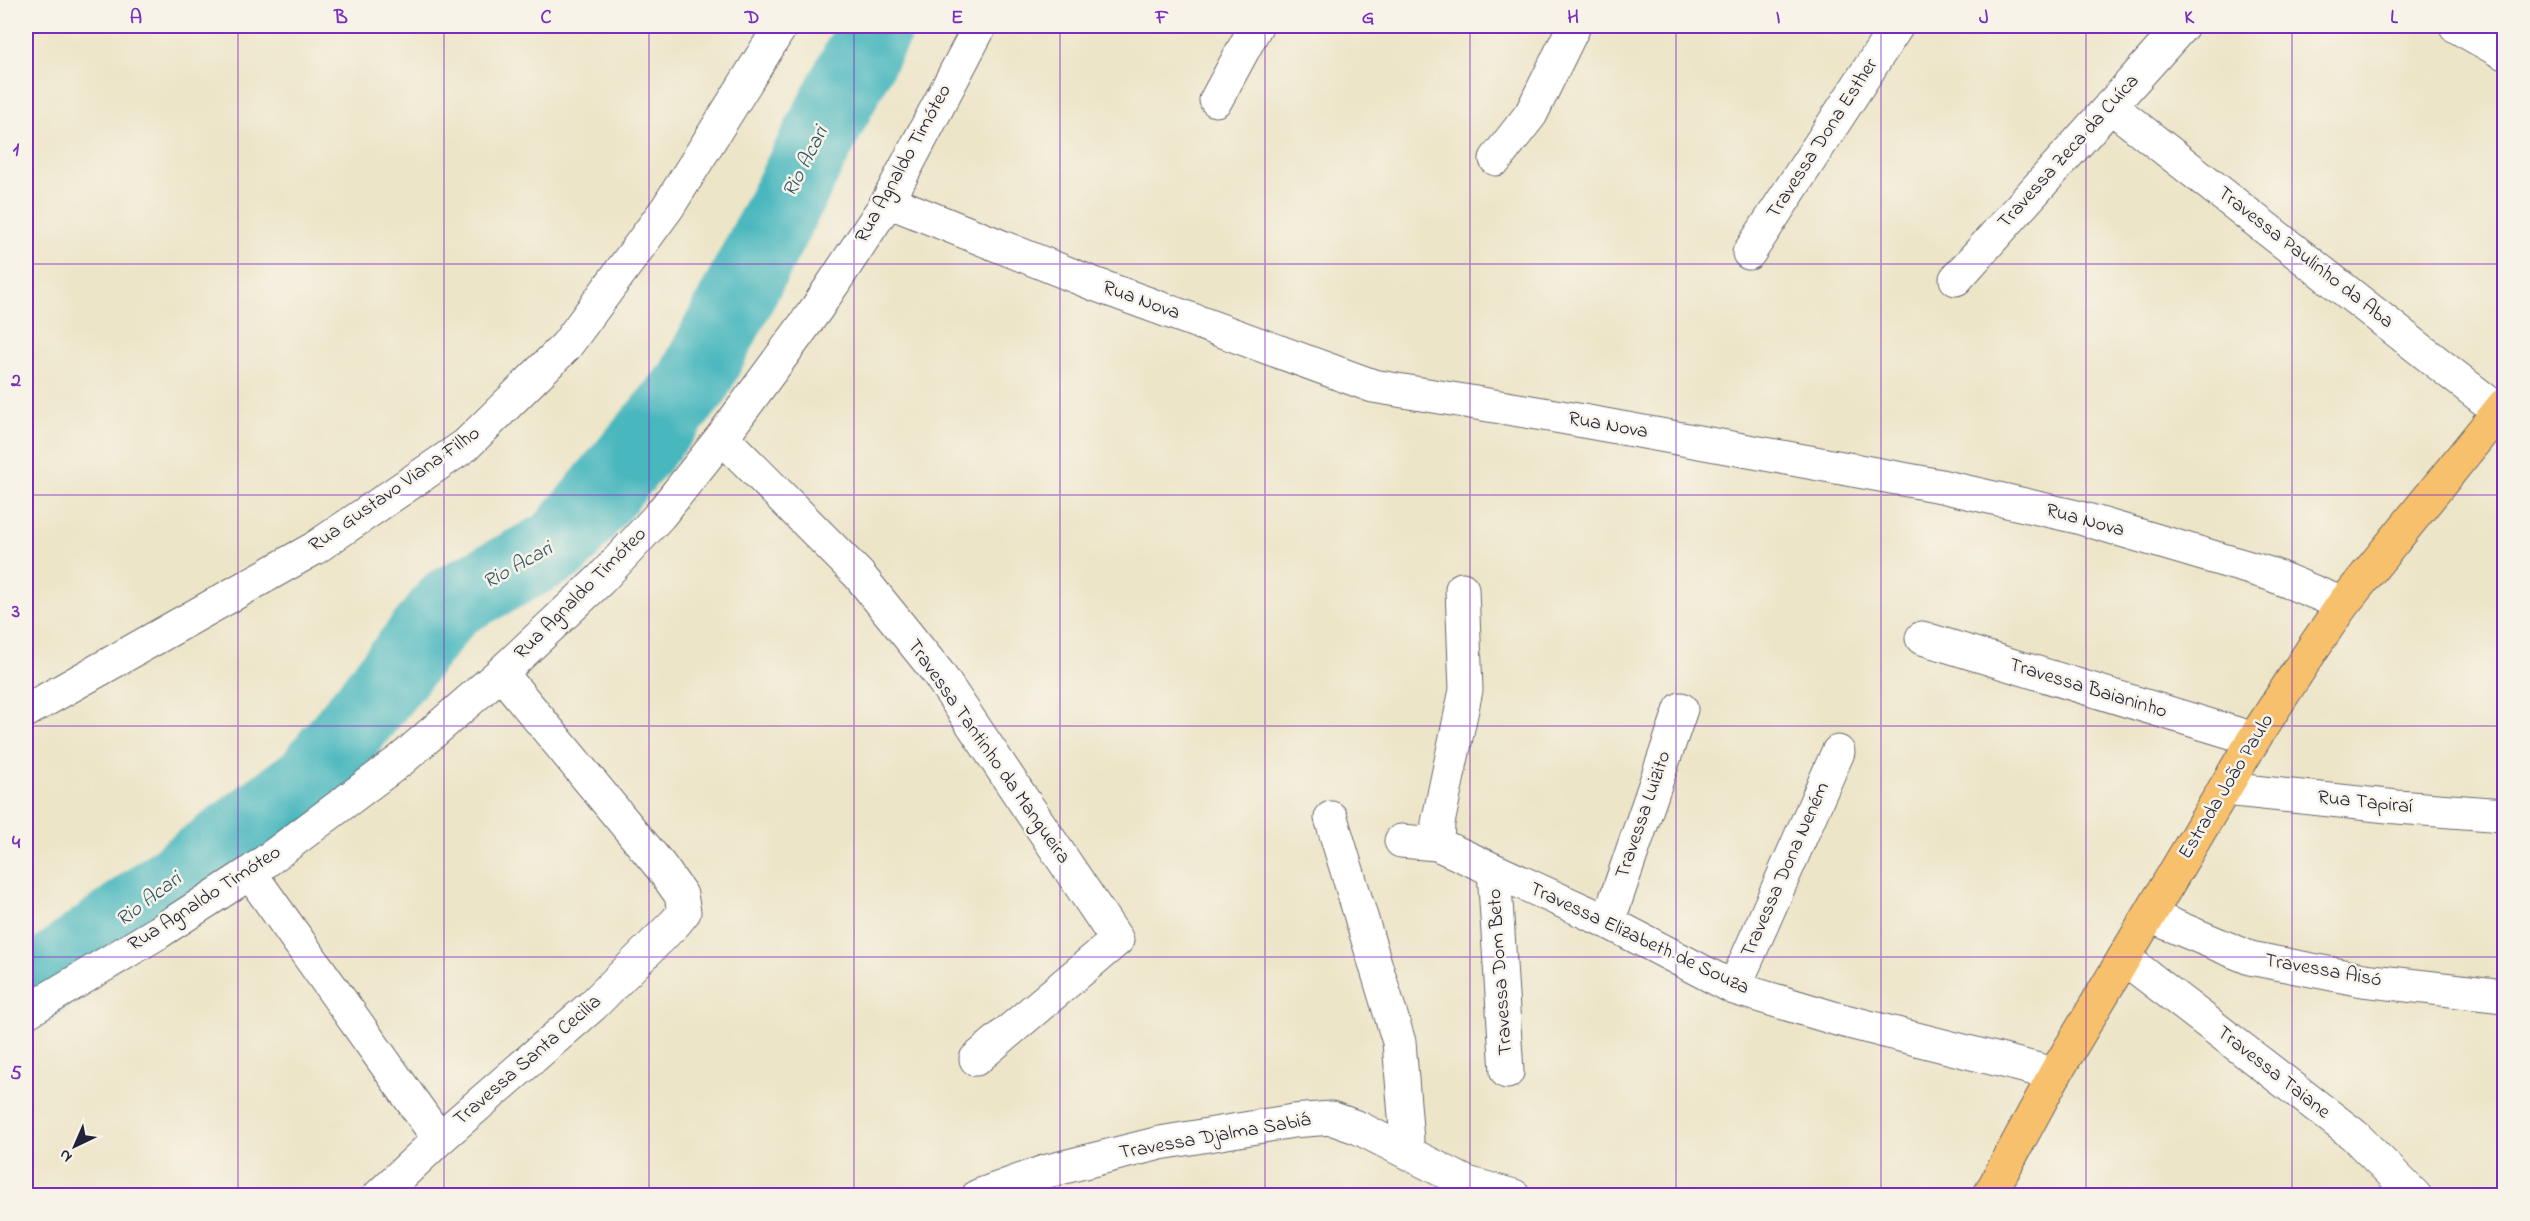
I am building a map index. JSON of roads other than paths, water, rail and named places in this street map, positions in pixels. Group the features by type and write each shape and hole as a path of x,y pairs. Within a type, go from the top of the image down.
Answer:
{"main road":[{"name":"Estrada João Paulo","path":"1989,1196 2055,1074 2254,740 2343,604 2502,408"}],"street":[{"name":"Rua Gustavo Viana Filho","path":"26,711 315,548 466,445 566,346 668,207 781,26"},
{"name":"Rua Agnaldo Timóteo","path":"26,1012 159,932 250,873 401,760 501,673 601,579 660,515 722,437 817,308 888,201 980,26"},
{"path":"1216,100 1256,26"},
{"path":"1496,159 1531,114 1574,26"},
{"name":"Travessa Dona Esther","path":"1749,254 1897,26"},
{"name":"Travessa Zeca da Cuíca","path":"1956,279 2181,26"},
{"path":"2456,26 2505,53"},
{"name":"Travessa Paulinho da Aba","path":"2110,106 2502,408"},
{"name":"Rua Nova","path":"888,201 1094,284 1373,386 1562,417 1941,486 2077,517 2270,574 2343,604"},
{"name":"Travessa Tantinho da Mangueira","path":"722,437 859,576 938,673 1117,940 976,1059"},
{"path":"1437,844 1438,823 1467,690 1462,589"},
{"name":"Travessa Baianinho","path":"1922,638 2254,740"},
{"name":"Travessa Santa Cecilia","path":"379,1196 439,1139 593,1005 684,912 681,894 501,673"},
{"name":"Travessa Luizito","path":"1608,922 1681,708"},
{"name":"Travessa Dona Neném","path":"1734,987 1838,752"},
{"name":"Rua Tapiraí","path":"2225,789 2397,807 2505,815"},
{"path":"1331,818 1399,1042 1408,1153"},
{"name":"Travessa Elizabeth de Souza","path":"1401,841 1437,844 1608,922 1734,987 1837,1019 2055,1074"},
{"name":"Travessa Dom Beto","path":"1494,871 1507,1072"},
{"path":"250,873 439,1139"},
{"name":"Travessa Aisó","path":"2150,916 2260,960 2363,980 2505,996"},
{"name":"Travessa Taiane","path":"2124,958 2354,1135 2415,1196"},
{"name":"Travessa Djalma Sabiá","path":"978,1196 1044,1172 1160,1143 1293,1121 1330,1118 1359,1128 1467,1183 1514,1196"}],"waterway":[{"name":"Rio Acari","path":"26,991 309,780 450,603 559,545 693,383 876,26"}]}
